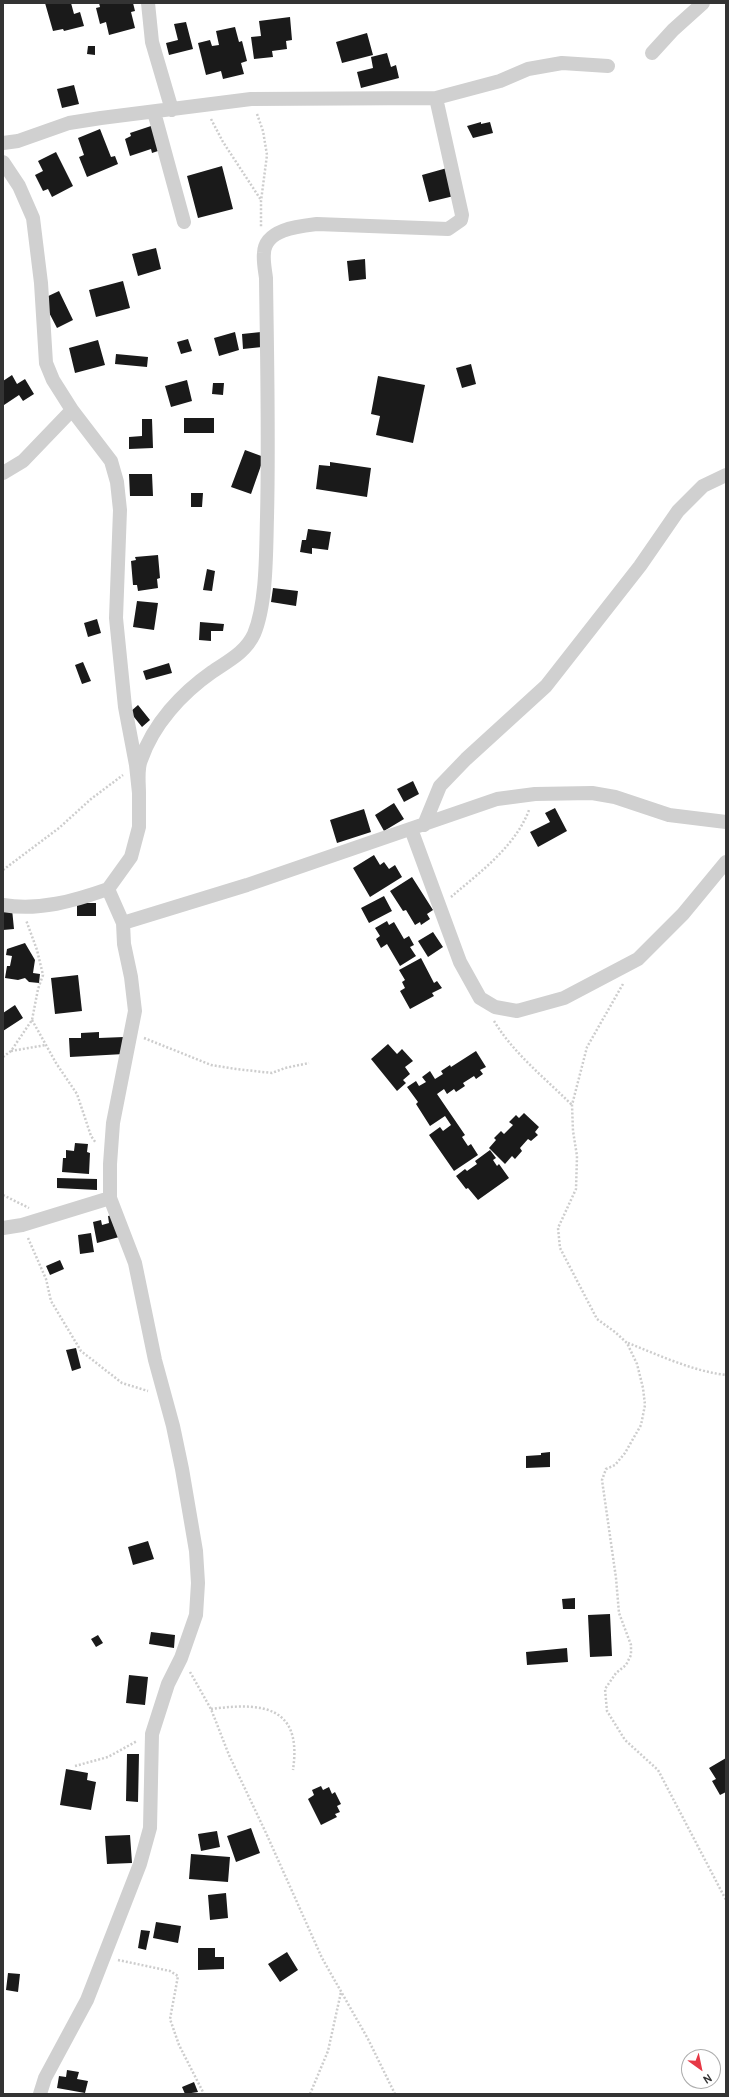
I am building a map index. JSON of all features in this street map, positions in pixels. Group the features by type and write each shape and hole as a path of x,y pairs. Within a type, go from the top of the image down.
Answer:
{"street":[{"path":"148,3 152,42 172,110"},
{"path":"652,53 673,30 703,3"},
{"path":"3,143 18,140 70,123 101,118 251,99 436,98 500,81 528,70 562,63 608,66"},
{"path":"3,905 21,908 75,900 108,889 131,857 139,827 140,761 154,732 171,708 198,682 244,649 254,633 262,602 266,553 268,488 266,278 264,251 269,241 277,234 296,226 317,224 448,229 461,220 462,215 436,98"},
{"path":"154,112 184,222"},
{"path":"3,162 19,186 33,218 41,283 46,363 53,380 72,410 111,462 118,482 120,510 116,618 125,707 136,766 139,793"},
{"path":"3,473 23,461 72,410"},
{"path":"726,475 703,486 678,511 640,566 546,686 466,759 440,786 417,827 440,907 460,962 480,998 494,1007 517,1011 564,998 638,959 684,914 726,862"},
{"path":"123,923 247,885 498,799 535,794 592,793 615,797 669,815 726,822"},
{"path":"40,2094 49,2071 87,2000 140,1864 150,1828 152,1734 168,1684 181,1658 196,1615 198,1583 196,1551 182,1469 165,1395 155,1360 134,1263 110,1198 110,1164 113,1123 132,1034 135,1011 131,977 124,944 123,923 108,889"},
{"path":"3,1228 22,1225 110,1198"}],"path":[{"path":"251,99 263,130 268,155 262,200 264,251"},
{"path":"204,105 223,142 262,200"},
{"path":"3,870 59,828 91,799 136,766"},
{"path":"440,907 509,844 524,823 535,794"},
{"path":"3,1057 11,1051 32,1020 38,989 43,975 37,950 21,908"},
{"path":"626,979 587,1047 572,1105 573,1131 577,1156 576,1188 558,1228 560,1248 597,1319 627,1343 684,1365 713,1374 726,1376"},
{"path":"480,998 502,1034 522,1057 572,1105"},
{"path":"32,1020 77,1094 91,1136 110,1164"},
{"path":"132,1034 211,1065 272,1073 285,1068 309,1063"},
{"path":"11,1051 46,1045"},
{"path":"3,1195 48,1217"},
{"path":"22,1225 46,1279 51,1301 81,1351 122,1383 165,1395"},
{"path":"627,1343 637,1364 645,1405 641,1425 625,1453 615,1465 606,1469 602,1480 616,1578 619,1613 631,1645 631,1655 626,1665 616,1673 605,1689 607,1711 624,1740 658,1770 726,1900"},
{"path":"181,1658 211,1709 229,1755 322,1958 368,2039 395,2094"},
{"path":"211,1709 239,1706 273,1711 284,1720 291,1731 294,1745 293,1770"},
{"path":"75,1766 108,1757 152,1734"},
{"path":"104,1957 170,1971 178,1976 170,2019 179,2045 204,2094"},
{"path":"310,2094 328,2051 341,1992"}],"building":[{"path":"45,3 71,3 74,14 80,12 84,26 64,31 63,29 53,31"},
{"path":"99,3 133,3 135,11 131,12 135,28 109,35 106,22 100,24 96,8 100,7"},
{"path":"290,17 292,40 286,41 287,49 272,51 273,57 254,59 251,37 261,36 259,21"},
{"path":"186,22 193,49 169,55 166,43 178,40 174,24"},
{"path":"235,27 239,42 242,41 247,61 241,63 244,74 223,79 221,71 206,75 198,43 210,40 212,46 219,45 216,31"},
{"path":"367,33 373,55 342,63 336,42"},
{"path":"88,46 95,46 95,55 87,54"},
{"path":"387,53 391,67 396,65 399,78 361,88 357,72 373,68 371,57"},
{"path":"74,85 79,104 62,108 57,89"},
{"path":"481,122 481,124 490,122 493,133 473,138 467,126"},
{"path":"154,125 161,150 152,153 151,149 130,156 125,139 131,136 130,133"},
{"path":"100,129 111,157 115,156 118,164 87,177 79,157 84,155 78,138"},
{"path":"56,152 73,186 52,197 48,189 43,191 35,175 43,171 38,161"},
{"path":"222,166 233,209 198,218 187,176"},
{"path":"447,168 454,196 429,202 422,175"},
{"path":"156,248 161,269 138,276 132,254"},
{"path":"365,259 366,279 349,281 347,261"},
{"path":"123,281 130,308 96,317 89,290"},
{"path":"59,291 73,320 57,328 42,299"},
{"path":"235,332 239,350 219,356 214,338"},
{"path":"261,332 262,347 243,349 242,334"},
{"path":"188,339 192,351 181,354 177,342"},
{"path":"98,340 105,365 75,373 69,348"},
{"path":"116,354 148,357 147,367 115,364"},
{"path":"471,364 476,384 462,388 456,368"},
{"path":"12,375 17,384 25,379 34,394 23,401 19,395 4,405 3,381"},
{"path":"378,376 425,385 413,443 376,435 380,416 371,414"},
{"path":"187,380 192,401 171,407 165,386"},
{"path":"213,383 224,383 223,395 212,394"},
{"path":"184,418 214,418 214,433 184,433"},
{"path":"142,419 152,419 153,448 129,449 129,437 142,436"},
{"path":"245,450 264,457 251,494 231,487"},
{"path":"330,462 371,468 367,497 316,489 319,465 330,466"},
{"path":"129,474 152,474 153,496 130,496"},
{"path":"191,493 203,493 202,507 191,507"},
{"path":"308,529 331,532 328,550 312,548 312,554 300,552 302,540 306,540"},
{"path":"158,555 160,578 157,579 158,588 138,591 137,585 133,585 131,561 136,560 135,557"},
{"path":"207,569 215,571 212,591 203,590"},
{"path":"273,588 298,591 296,606 271,602"},
{"path":"137,601 158,603 154,630 133,627"},
{"path":"97,619 101,633 88,637 84,623"},
{"path":"200,622 224,624 223,631 211,631 211,641 199,640"},
{"path":"83,662 91,681 82,684 75,665"},
{"path":"169,663 172,673 146,680 143,671"},
{"path":"138,705 150,720 142,727 130,712"},
{"path":"413,781 419,794 404,802 397,789"},
{"path":"394,803 404,819 384,831 375,815"},
{"path":"555,808 567,831 538,847 530,832 550,822 545,813"},
{"path":"364,809 371,832 337,843 330,820"},
{"path":"374,855 380,865 384,862 389,869 395,865 402,877 370,897 353,868"},
{"path":"412,877 433,910 427,914 430,919 421,925 420,922 415,925 406,910 403,911 390,891"},
{"path":"384,896 392,911 369,923 361,908"},
{"path":"77,903 96,903 96,916 77,916"},
{"path":"12,909 14,929 3,930 3,910"},
{"path":"387,921 389,925 394,922 404,939 409,936 414,945 410,947 416,956 400,966 387,944 381,948 376,939 380,936 375,928"},
{"path":"433,932 443,947 428,957 418,941"},
{"path":"25,943 35,960 33,973 40,974 39,983 29,982 25,978 18,980 5,978 7,966 10,966 12,956 6,955 7,949"},
{"path":"421,958 434,983 437,981 442,988 432,993 434,996 410,1009 400,991 405,988 402,982 405,980 399,970"},
{"path":"78,975 82,1011 55,1014 51,978"},
{"path":"15,1005 23,1018 3,1031 3,1013"},
{"path":"99,1032 99,1038 124,1037 124,1054 70,1057 69,1038 81,1038 81,1033"},
{"path":"388,1044 397,1054 402,1049 413,1061 405,1067 410,1074 403,1080 406,1083 397,1091 371,1059"},
{"path":"476,1051 486,1067 480,1070 483,1074 476,1079 474,1076 463,1083 465,1086 456,1092 454,1089 447,1094 444,1089 437,1094 465,1135 462,1137 468,1146 471,1144 478,1155 454,1171 429,1135 440,1127 443,1131 451,1125 445,1116 430,1126 416,1104 418,1102 407,1087 416,1081 419,1086 426,1082 422,1077 430,1071 435,1079 443,1074 441,1071 450,1065 451,1067"},
{"path":"524,1113 539,1127 535,1132 538,1135 531,1141 528,1139 520,1148 522,1151 515,1159 512,1156 505,1164 489,1148 496,1140 494,1138 501,1131 504,1134 513,1125 509,1122 516,1115 519,1118"},
{"path":"75,1143 88,1144 87,1152 90,1153 89,1174 62,1172 63,1158 66,1158 66,1150 74,1151"},
{"path":"490,1150 496,1158 493,1160 497,1166 499,1164 509,1178 478,1200 468,1188 466,1189 456,1176 465,1169 467,1171 477,1164 475,1161"},
{"path":"57,1178 97,1179 97,1190 57,1188"},
{"path":"114,1215 119,1237 97,1243 93,1222 101,1220 102,1225 109,1223 108,1216"},
{"path":"91,1233 94,1252 80,1254 78,1235"},
{"path":"60,1260 64,1269 50,1275 46,1266"},
{"path":"76,1348 81,1368 72,1371 66,1350"},
{"path":"550,1452 550,1467 526,1468 526,1456 541,1455 541,1453"},
{"path":"148,1541 154,1559 133,1565 128,1547"},
{"path":"575,1598 575,1609 563,1609 562,1599"},
{"path":"610,1614 612,1656 590,1657 588,1615"},
{"path":"151,1632 175,1635 174,1648 149,1644"},
{"path":"98,1635 103,1643 96,1647 91,1639"},
{"path":"567,1648 568,1662 527,1665 526,1652"},
{"path":"129,1675 148,1677 145,1705 126,1703"},
{"path":"127,1754 139,1754 138,1802 126,1801"},
{"path":"726,1758 726,1792 720,1795 712,1781 716,1779 709,1768"},
{"path":"66,1769 88,1773 87,1780 96,1782 91,1810 60,1805"},
{"path":"321,1786 323,1790 329,1787 332,1794 335,1792 341,1804 337,1806 340,1812 335,1814 337,1817 321,1825 308,1799 314,1795 312,1790"},
{"path":"251,1828 260,1853 236,1862 227,1836"},
{"path":"217,1831 220,1847 201,1851 198,1834"},
{"path":"130,1835 132,1863 107,1864 105,1836"},
{"path":"191,1854 230,1857 228,1882 189,1879"},
{"path":"226,1893 228,1918 210,1920 208,1895"},
{"path":"156,1922 181,1926 178,1943 153,1938"},
{"path":"141,1930 150,1931 146,1950 138,1948"},
{"path":"198,1948 215,1948 215,1957 224,1957 224,1969 198,1970"},
{"path":"287,1952 298,1970 280,1982 268,1964"},
{"path":"8,1973 20,1974 18,1992 6,1990"},
{"path":"67,2070 79,2072 77,2079 88,2081 85,2093 57,2088 59,2076 66,2077"},
{"path":"194,2082 198,2092 185,2094 182,2087"}]}
